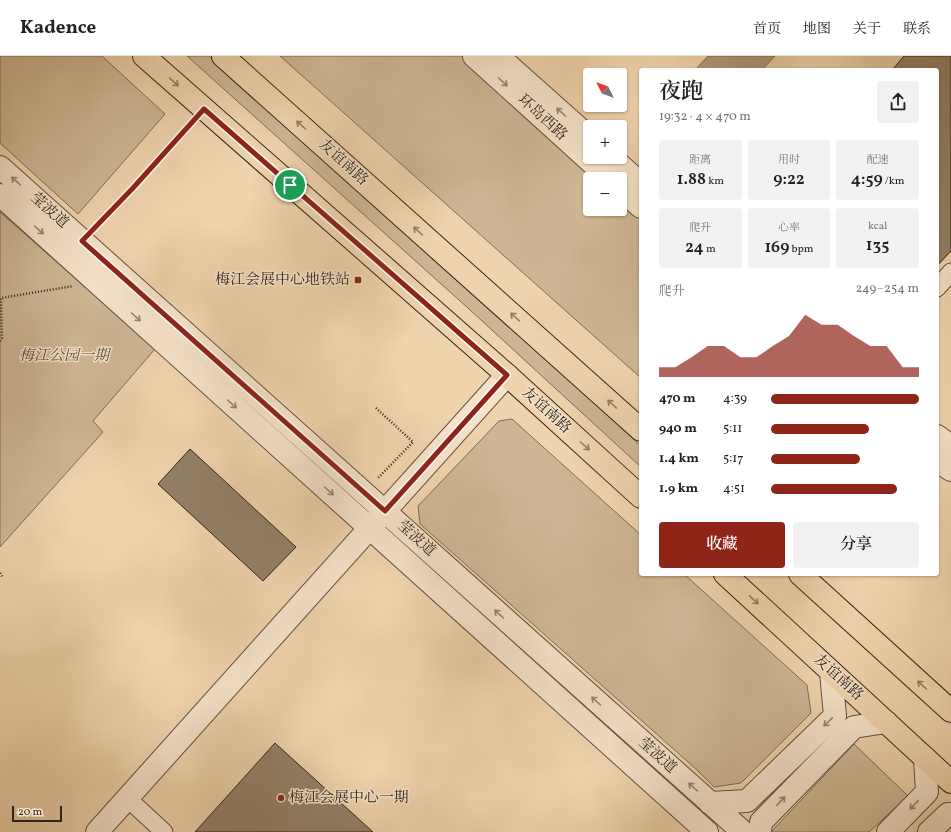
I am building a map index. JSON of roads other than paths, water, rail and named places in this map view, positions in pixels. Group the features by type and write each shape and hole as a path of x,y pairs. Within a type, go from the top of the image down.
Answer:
{"main road":[{"name":"友谊南路","path":"144,56 507,375 639,495"},
{"name":"友谊南路","path":"223,56 639,428"},
{"name":"友谊南路","path":"729,576 951,782"},
{"path":"802,576 951,711"},
{"path":"813,576 827,598"}],"street":[{"name":"环岛西路","path":"474,56 602,172"},
{"name":"环岛西路","path":"498,56 583,132"},
{"path":"619,164 639,182"},
{"name":"莹波道","path":"0,167 742,832"},
{"path":"627,194 639,205"},
{"name":"莹波道","path":"0,195 707,832"},
{"path":"939,286 951,272"},
{"path":"97,832 507,375"},
{"path":"939,437 951,446"},
{"path":"939,462 951,470"},
{"path":"710,803 747,801 835,716 831,672"},
{"path":"760,832 760,822 854,727 886,722"},
{"path":"888,832 927,792 925,758"},
{"path":"127,798 164,832"},
{"path":"929,832 948,814 951,814"}],"place":[{"name":"梅江会展中心地铁站","path":"358,280"},
{"name":"梅江会展中心一期","path":"281,798"}],"park label":[{"name":"梅江公园一期","path":"64,356"}]}
